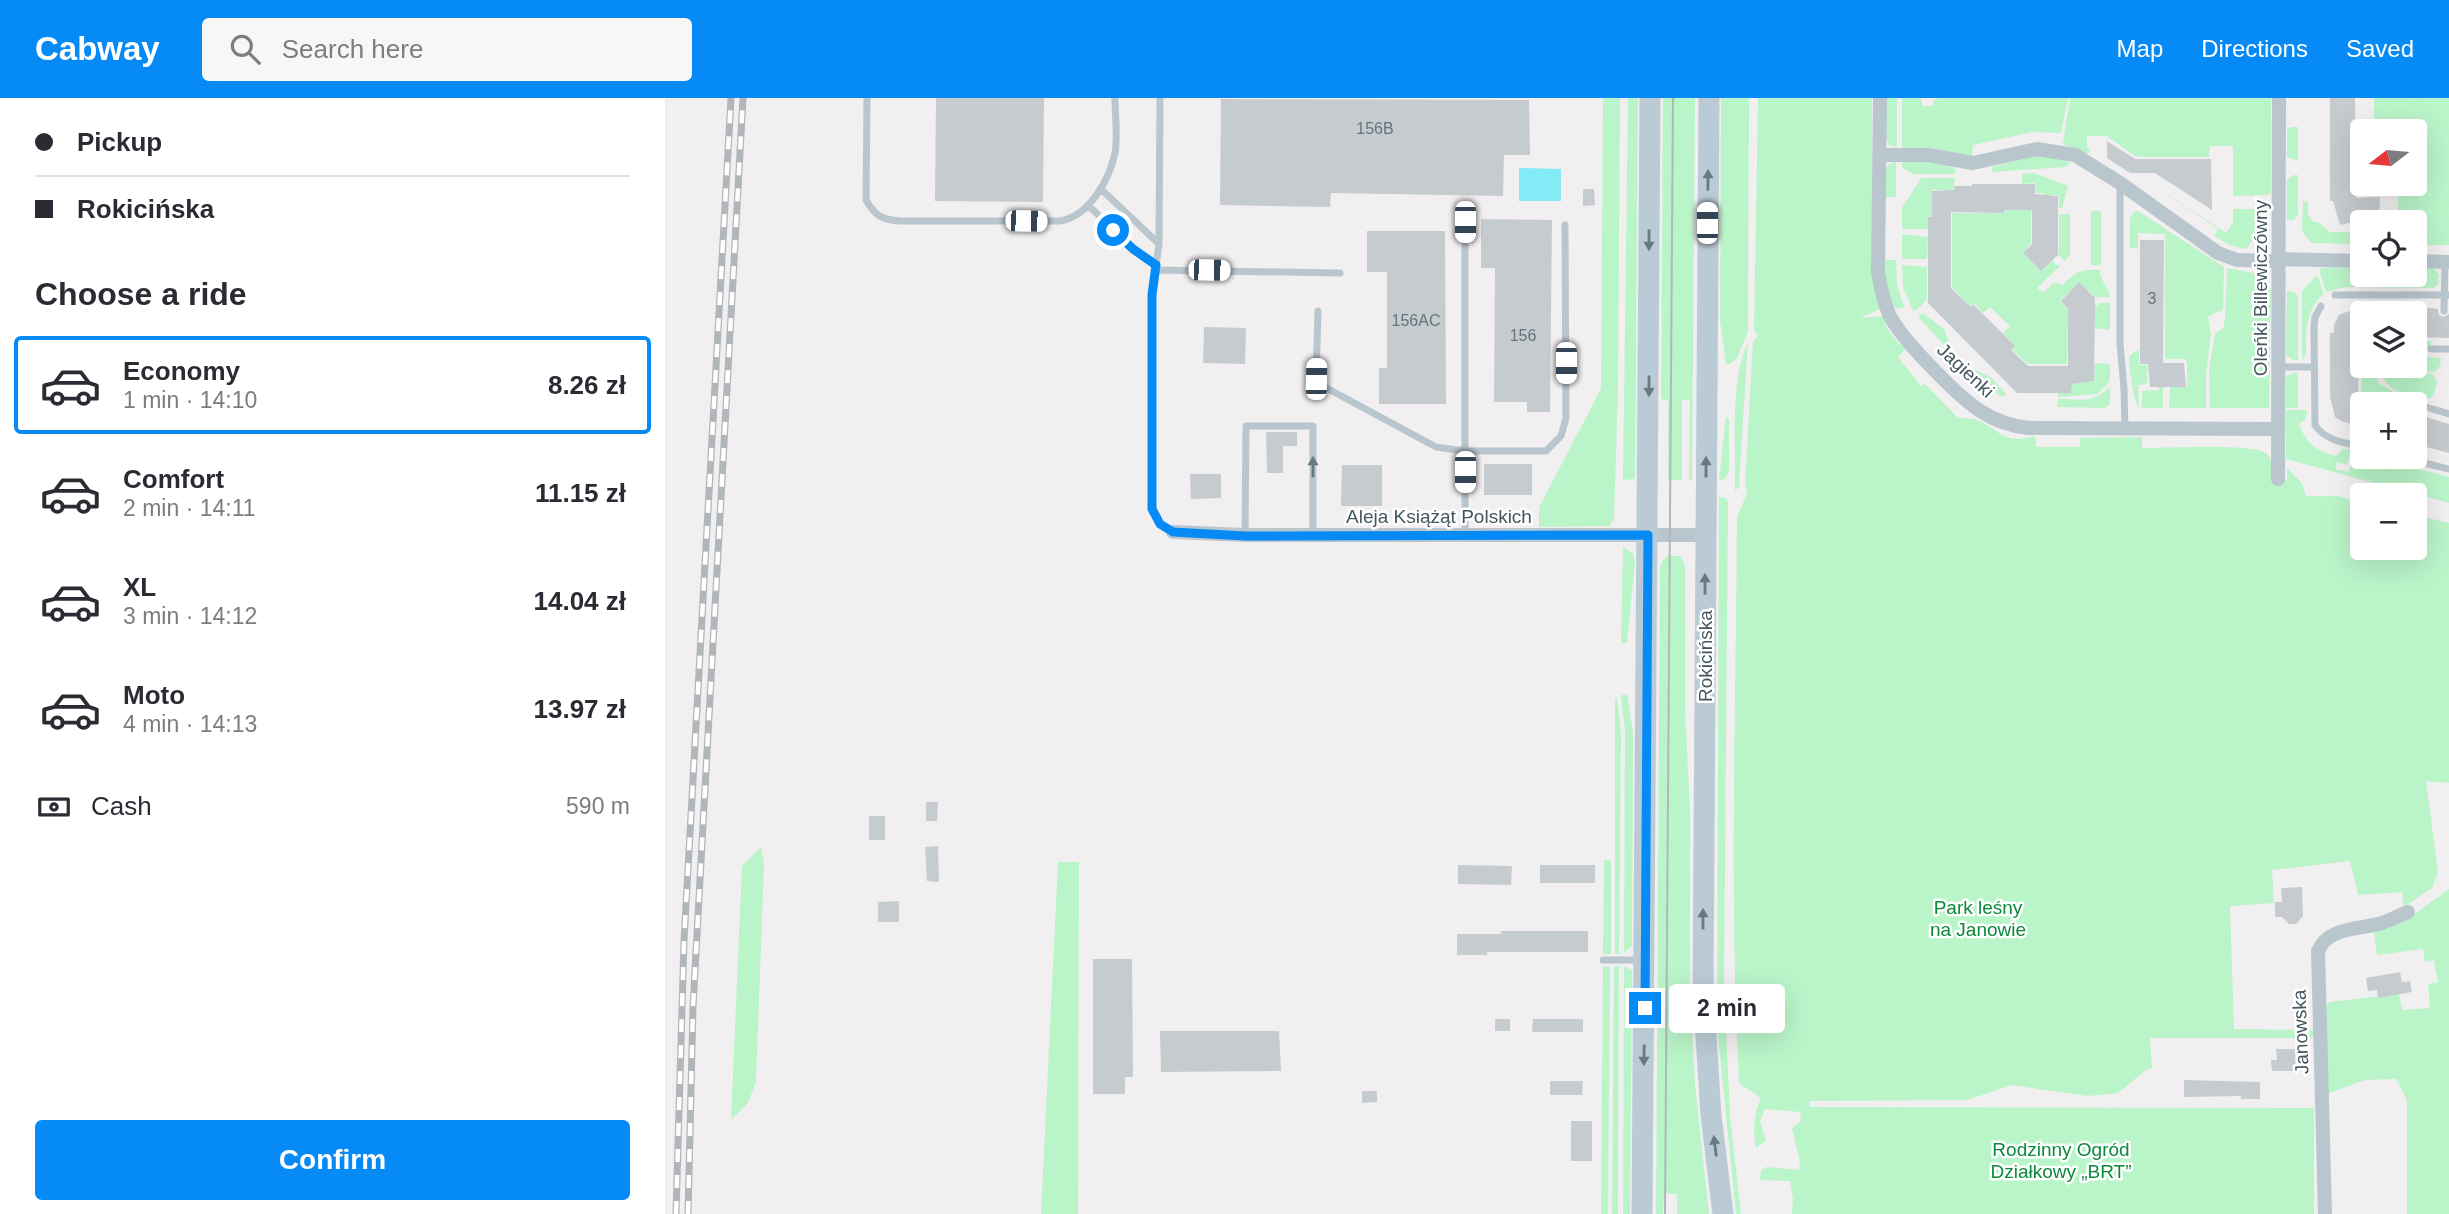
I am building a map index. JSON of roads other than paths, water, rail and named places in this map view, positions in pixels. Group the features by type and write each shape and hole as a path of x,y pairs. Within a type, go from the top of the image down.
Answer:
{"main road":[{"path":"1643,1214 1650,98"},
{"name":"Rokicińska","path":"1709,98 1703,989 1711,1115 1723,1214"}],"street":[{"name":"Jagienki","path":"1880,98 1879,280 1888,313 1907,341 1972,405 1990,417 2013,426 2028,428 2278,429"},
{"name":"Oleńki Billewiczówny","path":"2279,98 2279,479"},
{"path":"1880,155 1929,155 1973,163 2037,149 2082,158 2225,257 2242,260 2350,261"},
{"path":"2427,261 2447,262"},
{"name":"Aleja Książąt Polskich","path":"1173,532 1245,536 1705,535"},
{"name":"Janowska","path":"2325,1214 2318,951 2322,941 2336,932 2383,923 2408,912"}],"lane":[{"path":"867,98 866,201 874,214 886,220 1060,221 1078,215 1101,189 1115,153 1115,98"},
{"path":"1160,98 1159,244 1151,308 1152,509 1160,524 1173,532"},
{"path":"2120,183 2120,344 2125,429"},
{"path":"1101,189 1159,244"},
{"path":"1088,205 1133,249 1156,267 1340,273"},
{"path":"1465,222 1465,535"},
{"path":"1318,310 1316,379 1321,384 1436,447 1464,451 1546,451 1561,436 1566,418 1565,225"},
{"path":"2444,311 2447,262"},
{"path":"2335,295 2447,295"},
{"path":"2321,306 2315,317 2314,328 2314,420 2318,430 2330,438 2350,443"},
{"path":"2431,349 2447,346"},
{"path":"2280,367 2313,367"},
{"path":"2427,408 2449,414"},
{"path":"1245,536 1246,426 1313,426 1313,535"},
{"path":"2427,464 2449,469"},
{"path":"1603,960 1645,960"}],"water":[{"path":"1519,168 1561,169 1561,201 1519,201"}],"tram line":[{"path":"1665,1214 1673,98"}],"railway":[{"path":"676,1214 684,941 731,98"},
{"path":"688,1214 693,1007 743,98"}],"park label":[{"name":"Park leśny na Janowie","path":"1978,918"},
{"name":"Rodzinny Ogród Działkowy „BRT”","path":"2061,1160"}]}
